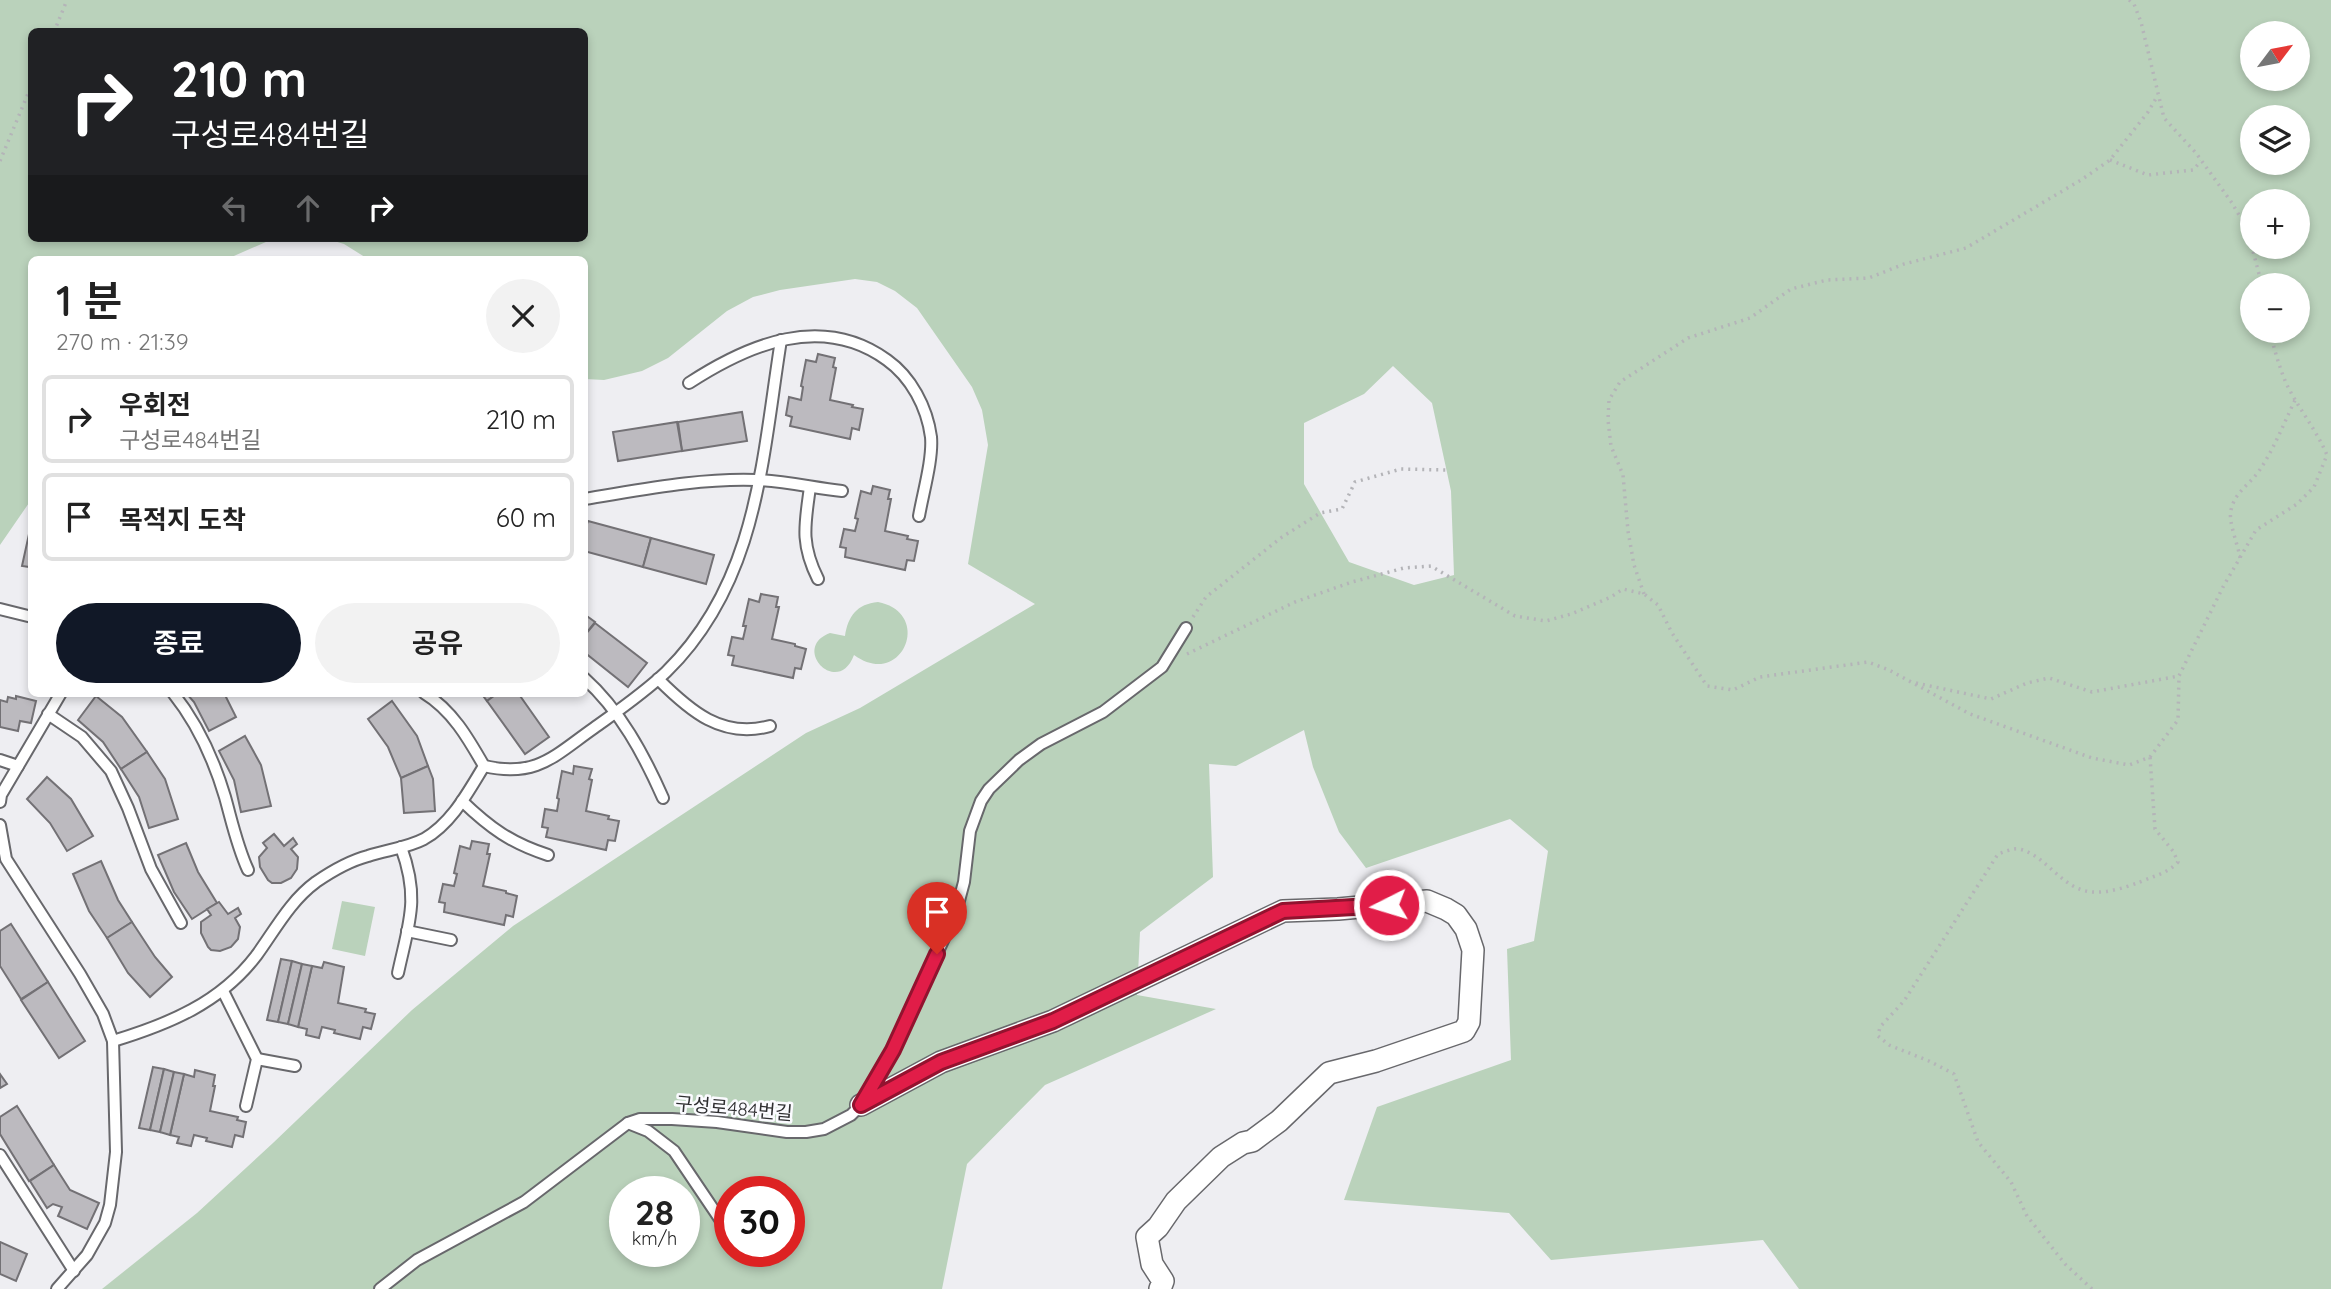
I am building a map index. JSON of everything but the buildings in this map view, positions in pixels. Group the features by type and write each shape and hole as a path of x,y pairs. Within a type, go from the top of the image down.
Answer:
{"street":[{"path":"861,1105 941,1062 1053,1021 1283,911 1427,901 1456,915 1466,929 1473,950 1469,1022 1464,1031 1329,1073 1279,1121 1252,1141 1243,1143 1221,1157 1147,1237 1152,1264 1163,1281 1160,1289"}],"lane":[{"path":"689,383 751,348 781,340 814,336 854,341 867,346 907,378 922,407 930,433 930,452 919,516"},
{"path":"430,697 458,724 484,766 508,770 528,769 558,754 658,679 696,636 723,594 747,537 759,480 781,340"},
{"path":"588,498 691,484 759,480 842,491"},
{"path":"810,487 805,547 818,579"},
{"path":"0,609 28,616"},
{"name":"구성로484번길","path":"628,1122 640,1119 672,1119 806,1132 839,1123 861,1105 893,1050 956,912 964,883 970,831 981,801 989,789 1019,760 1041,744 1103,712 1162,667 1186,628"},
{"path":"658,679 697,713 723,727 747,730 770,726"},
{"path":"588,682 603,695 616,713 652,772 663,798"},
{"path":"0,802 1,795 59,697"},
{"path":"176,697 194,723 209,753 224,794 237,846 248,870"},
{"path":"48,714 82,737 111,771 151,869 181,923"},
{"path":"0,760 18,765"},
{"path":"113,1041 181,1016 223,991 242,973 292,904 304,892 330,873 353,861 426,838 462,801 484,766"},
{"path":"462,801 499,834 528,849 548,855"},
{"path":"0,825 3,860 86,984 103,1014 113,1041 116,1152 106,1223 74,1271 57,1289"},
{"path":"398,973 413,906 408,866 401,847"},
{"path":"407,931 451,940"},
{"path":"223,991 257,1059 246,1106"},
{"path":"257,1059 295,1066"},
{"path":"380,1289 417,1260 524,1202 628,1122 648,1131 674,1151 714,1210"},
{"path":"0,1155 74,1271"}],"path":[{"path":"56,28 67,0"},
{"path":"2129,0 2134,4 2141,22 2164,118 2202,161 2232,203 2247,229 2259,273"},
{"path":"0,161 28,94"},
{"path":"1644,594 1634,565 1623,475 1611,446 1608,420 1609,400 1620,382 1688,338 1750,318 1791,289 1826,280 1869,278 1904,264 1966,248 2110,160 2158,95"},
{"path":"2110,160 2148,175 2193,170 2202,161"},
{"path":"1162,667 1295,601 1404,568 1431,566 1515,616 1546,621 1571,614 1623,589 1644,594 1658,605 1672,633 1707,686 1733,690 1760,677 1868,663 1889,670 1969,714 2092,758 2129,765 2150,757 2178,720 2179,676 2223,587 2256,530 2297,503 2314,487 2327,455 2317,433 2287,386 2272,343"},
{"path":"2240,558 2231,524 2231,511 2238,492 2260,470 2295,398"},
{"path":"1186,628 1206,597 1282,537 1320,513 1342,509 1355,482 1401,469 1446,470"},
{"path":"1910,681 1990,699 2027,683 2049,678 2092,692 2179,676"},
{"path":"2092,1289 2065,1264 2027,1216 2011,1182 1978,1142 1954,1074 1889,1045 1878,1036 1880,1027 1904,1001 1998,854 2019,849 2072,886 2086,892 2120,889 2171,870 2178,862 2173,851 2155,829 2150,757"}],"green space":[{"path":"0,0 2331,0 2331,1289 1799,1289 1763,1240 1551,1260 1509,1213 1344,1200 1377,1107 1511,1060 1507,949 1534,941 1548,851 1510,819 1366,868 1339,832 1313,767 1304,730 1236,766 1209,764 1213,877 1140,932 1137,995 1216,1009 1045,1085 967,1164 942,1289 102,1289 197,1213 412,1010 513,926 806,733 860,708 1035,604 968,564 988,445 982,410 972,387 917,308 895,291 877,282 855,279 780,290 753,297 727,311 668,358 642,371 604,380 588,379 588,256 363,256 337,242 588,242 588,28 28,28 28,242 266,242 234,256 28,256 28,504 0,545","holes":["1393,366 1432,403 1451,491 1454,575 1414,585 1349,562 1304,484 1304,423 1364,394"]},
{"path":"878,602 895,609 905,620 908,633 905,646 897,657 886,663 871,663 854,655 847,667 838,672 821,666 815,649 819,640 830,633 845,636 848,623 855,612 864,605"},
{"path":"342,901 375,907 365,956 332,949"}],"route":[{"path":"937,954 893,1050 861,1105 941,1062 1053,1021 1283,911 1389,905"}]}
